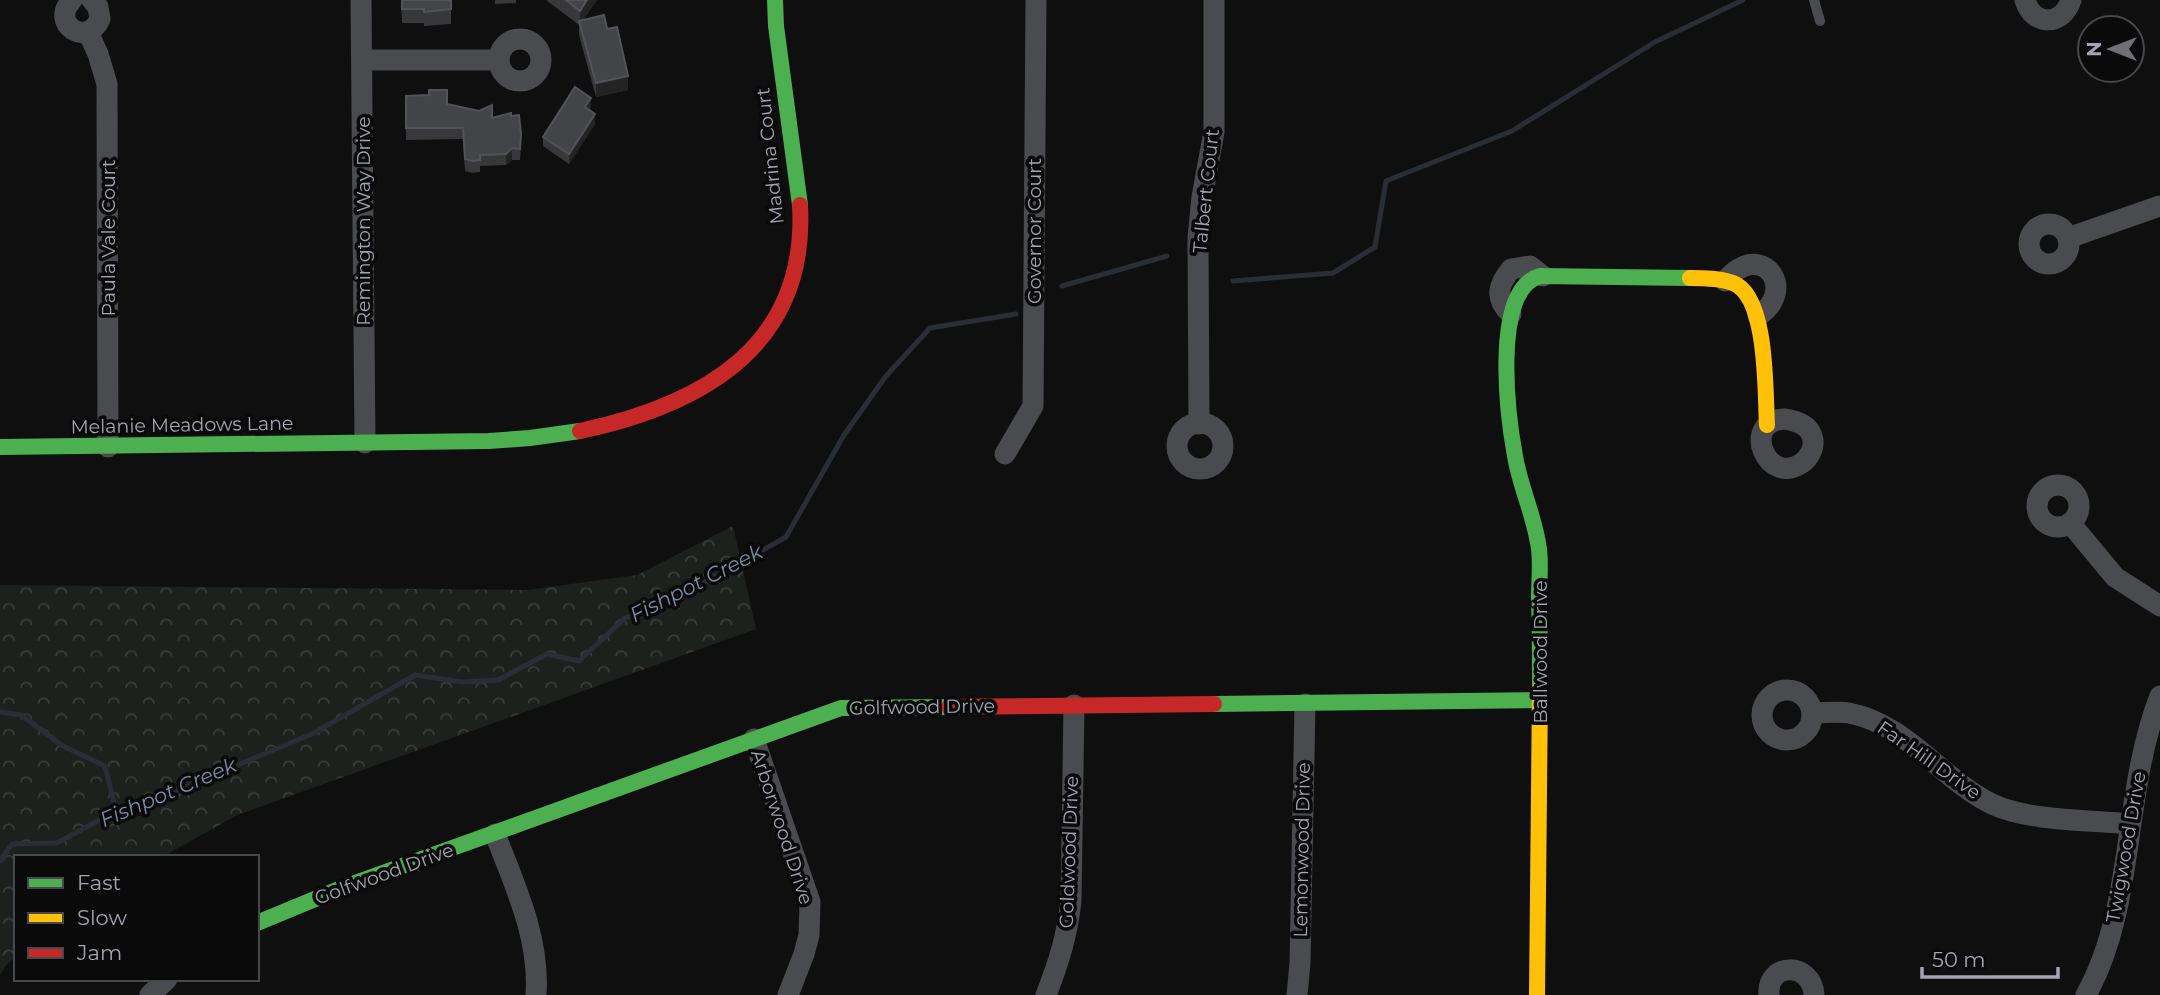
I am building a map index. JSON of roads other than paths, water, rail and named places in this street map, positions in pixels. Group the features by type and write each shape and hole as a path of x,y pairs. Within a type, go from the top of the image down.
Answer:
{"street":[{"path":"72,0 65,8 64,14 67,25 76,32 88,32 100,19 98,6 92,0"},
{"name":"Remington Way Drive","path":"361,0 365,443"},
{"name":"Madrina Court","path":"365,443 505,440 554,436 610,424 667,404 706,384 754,348 786,296 797,268 800,241 798,184 776,26 775,0"},
{"name":"Governor Court","path":"1005,454 1033,406 1036,0"},
{"name":"Talbert Court","path":"1199,424 1198,238 1213,132 1214,0"},
{"path":"2025,0 2035,16 2050,20 2064,14 2071,0"},
{"name":"Paula Vale Court","path":"88,32 107,84 108,447"},
{"path":"363,60 499,60"},
{"path":"2068,238 2160,206"},
{"path":"1724,281 1738,269 1752,264 1766,267 1774,274 1775,300 1758,316"},
{"name":"Ballwood Drive","path":"1537,995 1541,700 1539,551 1536,527 1516,459 1509,414 1506,357 1511,314 1503,306 1501,283 1511,269 1530,266 1543,275 1709,278 1724,281"},
{"path":"1724,281 1734,283 1744,290 1758,316 1768,425"},
{"name":"Melanie Meadows Lane","path":"0,447 365,443"},
{"path":"2071,524 2115,577 2160,606"},
{"name":"Twigwood Drive","path":"2087,995 2095,980 2116,915 2136,781 2160,696"},
{"name":"Golfwood Drive","path":"259,922 340,889 841,708 1541,700"},
{"name":"Lemonwood Drive","path":"1297,995 1305,704"},
{"name":"Goldwood Drive","path":"1046,995 1061,958 1071,901 1074,705"},
{"name":"Far Hill Drive","path":"1812,713 1847,713 1882,724 1900,735 1963,788 1994,805 2042,816 2129,824"},
{"name":"Arborwood Drive","path":"754,739 810,902 809,935 788,995"},
{"path":"495,834 530,927 538,974 536,995"},
{"path":"1769,995 1772,979 1778,973 1792,970 1804,974 1817,995"},
{"path":"150,995 165,981"}],"lane":[{"path":"1814,0 1820,21"}],"waterway":[{"path":"1233,281 1333,273 1375,247 1386,181 1512,131 1655,42 1743,0"},
{"path":"1062,286 1167,256"},
{"name":"Fishpot Creek","path":"0,861 12,844 57,843 116,811 158,798 312,734 415,675 462,682 498,680 547,654 579,661 624,619 715,577 786,537 844,435 886,376 930,328 1016,314"},
{"path":"0,712 21,715 63,746 105,766 116,811"}]}
